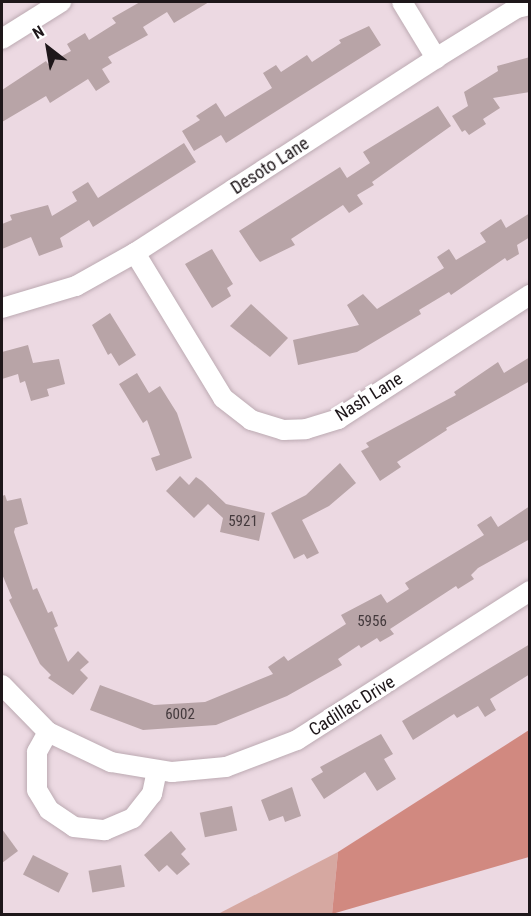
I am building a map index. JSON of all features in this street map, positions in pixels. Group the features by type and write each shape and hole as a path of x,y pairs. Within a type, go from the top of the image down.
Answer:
{"street":[{"path":"2,39 61,2"},
{"path":"402,2 436,58"},
{"name":"Desoto Lane","path":"2,308 76,286 135,253 436,58 517,8 530,5"},
{"name":"Nash Lane","path":"135,253 223,398 251,420 283,430 306,429 338,419 530,295"},
{"name":"Cadillac Drive","path":"2,685 48,732 111,762 157,771 226,768 282,748 370,696 530,591"},
{"path":"48,732 35,760 37,790 49,810 74,827 105,830 133,818 152,794 157,771"}],"shaded area":[{"path":"529,730 529,857 332,914 338,852"},
{"path":"338,852 332,914 218,914"}],"building":[{"path":"140,2 209,2 174,23 167,12 143,27 148,35 108,57 112,63 102,69 110,82 96,91 88,79 50,103 46,96 2,122 2,90 46,61 48,64 71,51 67,44 85,33 89,40 116,23 112,18"},
{"path":"369,26 381,45 226,143 221,135 194,151 182,131 200,120 196,116 216,103 225,117 272,88 263,73 276,65 281,72 307,55 312,62 341,43 339,40"},
{"path":"530,57 530,92 493,98 500,108 483,119 486,124 469,135 465,130 462,132 452,116 468,106 464,92 498,71 497,66"},
{"path":"438,106 451,126 372,182 374,185 357,195 363,204 349,213 343,205 291,239 295,245 260,262 239,231 340,167 347,178 370,163 363,152"},
{"path":"184,143 196,162 93,227 89,220 60,238 63,247 39,256 31,237 2,249 2,224 12,220 10,215 48,205 52,216 77,201 72,192 88,182 98,198"},
{"path":"530,213 530,237 517,245 519,254 507,261 505,258 451,295 449,292 419,310 421,314 357,352 298,365 293,340 359,325 347,305 363,294 377,309 444,268 437,257 449,249 456,260 486,242 480,233 501,219 506,228"},
{"path":"212,249 233,284 227,288 231,296 212,308 185,264"},
{"path":"251,304 288,338 270,357 230,326"},
{"path":"110,313 136,355 119,366 111,353 108,355 92,325"},
{"path":"28,345 33,363 59,359 65,384 47,389 49,396 31,401 25,381 20,383 18,374 2,379 2,352"},
{"path":"530,357 530,381 446,428 447,430 397,462 401,467 380,481 361,451 369,447 366,443 456,395 454,392 498,362 504,373"},
{"path":"137,373 149,393 160,386 177,413 192,458 156,471 151,458 160,455 147,420 143,423 119,384"},
{"path":"340,463 356,483 329,506 302,520 319,553 307,559 304,554 294,559 271,513 306,495"},
{"path":"180,476 189,485 196,477 226,504 265,513 259,541 220,532 223,518 208,504 194,518 166,491"},
{"path":"5,495 7,501 21,498 28,524 15,528 14,532 33,590 37,588 48,613 52,611 58,626 54,628 68,662 78,651 89,662 80,670 88,678 73,695 48,678 51,675 40,664 9,600 12,598 2,574 2,496"},
{"path":"530,506 530,539 478,568 471,575 474,579 458,589 456,586 390,629 394,634 380,642 377,638 361,648 359,645 338,659 342,665 287,696 216,725 143,730 90,710 100,685 154,705 205,702 273,674 268,667 284,656 288,661 346,624 341,615 381,594 387,603 409,589 405,583 484,535 477,525 491,516 498,527"},
{"path":"530,644 530,674 490,699 496,710 485,717 478,706 457,718 454,714 413,740 402,721"},
{"path":"381,734 393,754 384,759 396,779 377,791 365,772 324,799 311,779 323,772 320,767"},
{"path":"292,787 301,816 285,822 283,816 269,821 261,800"},
{"path":"232,806 237,830 205,837 200,813"},
{"path":"2,829 18,851 2,863"},
{"path":"171,831 186,849 181,854 190,864 177,875 167,865 159,872 144,855"},
{"path":"33,855 69,873 59,893 23,875"},
{"path":"121,865 125,887 92,892 89,871"}]}
